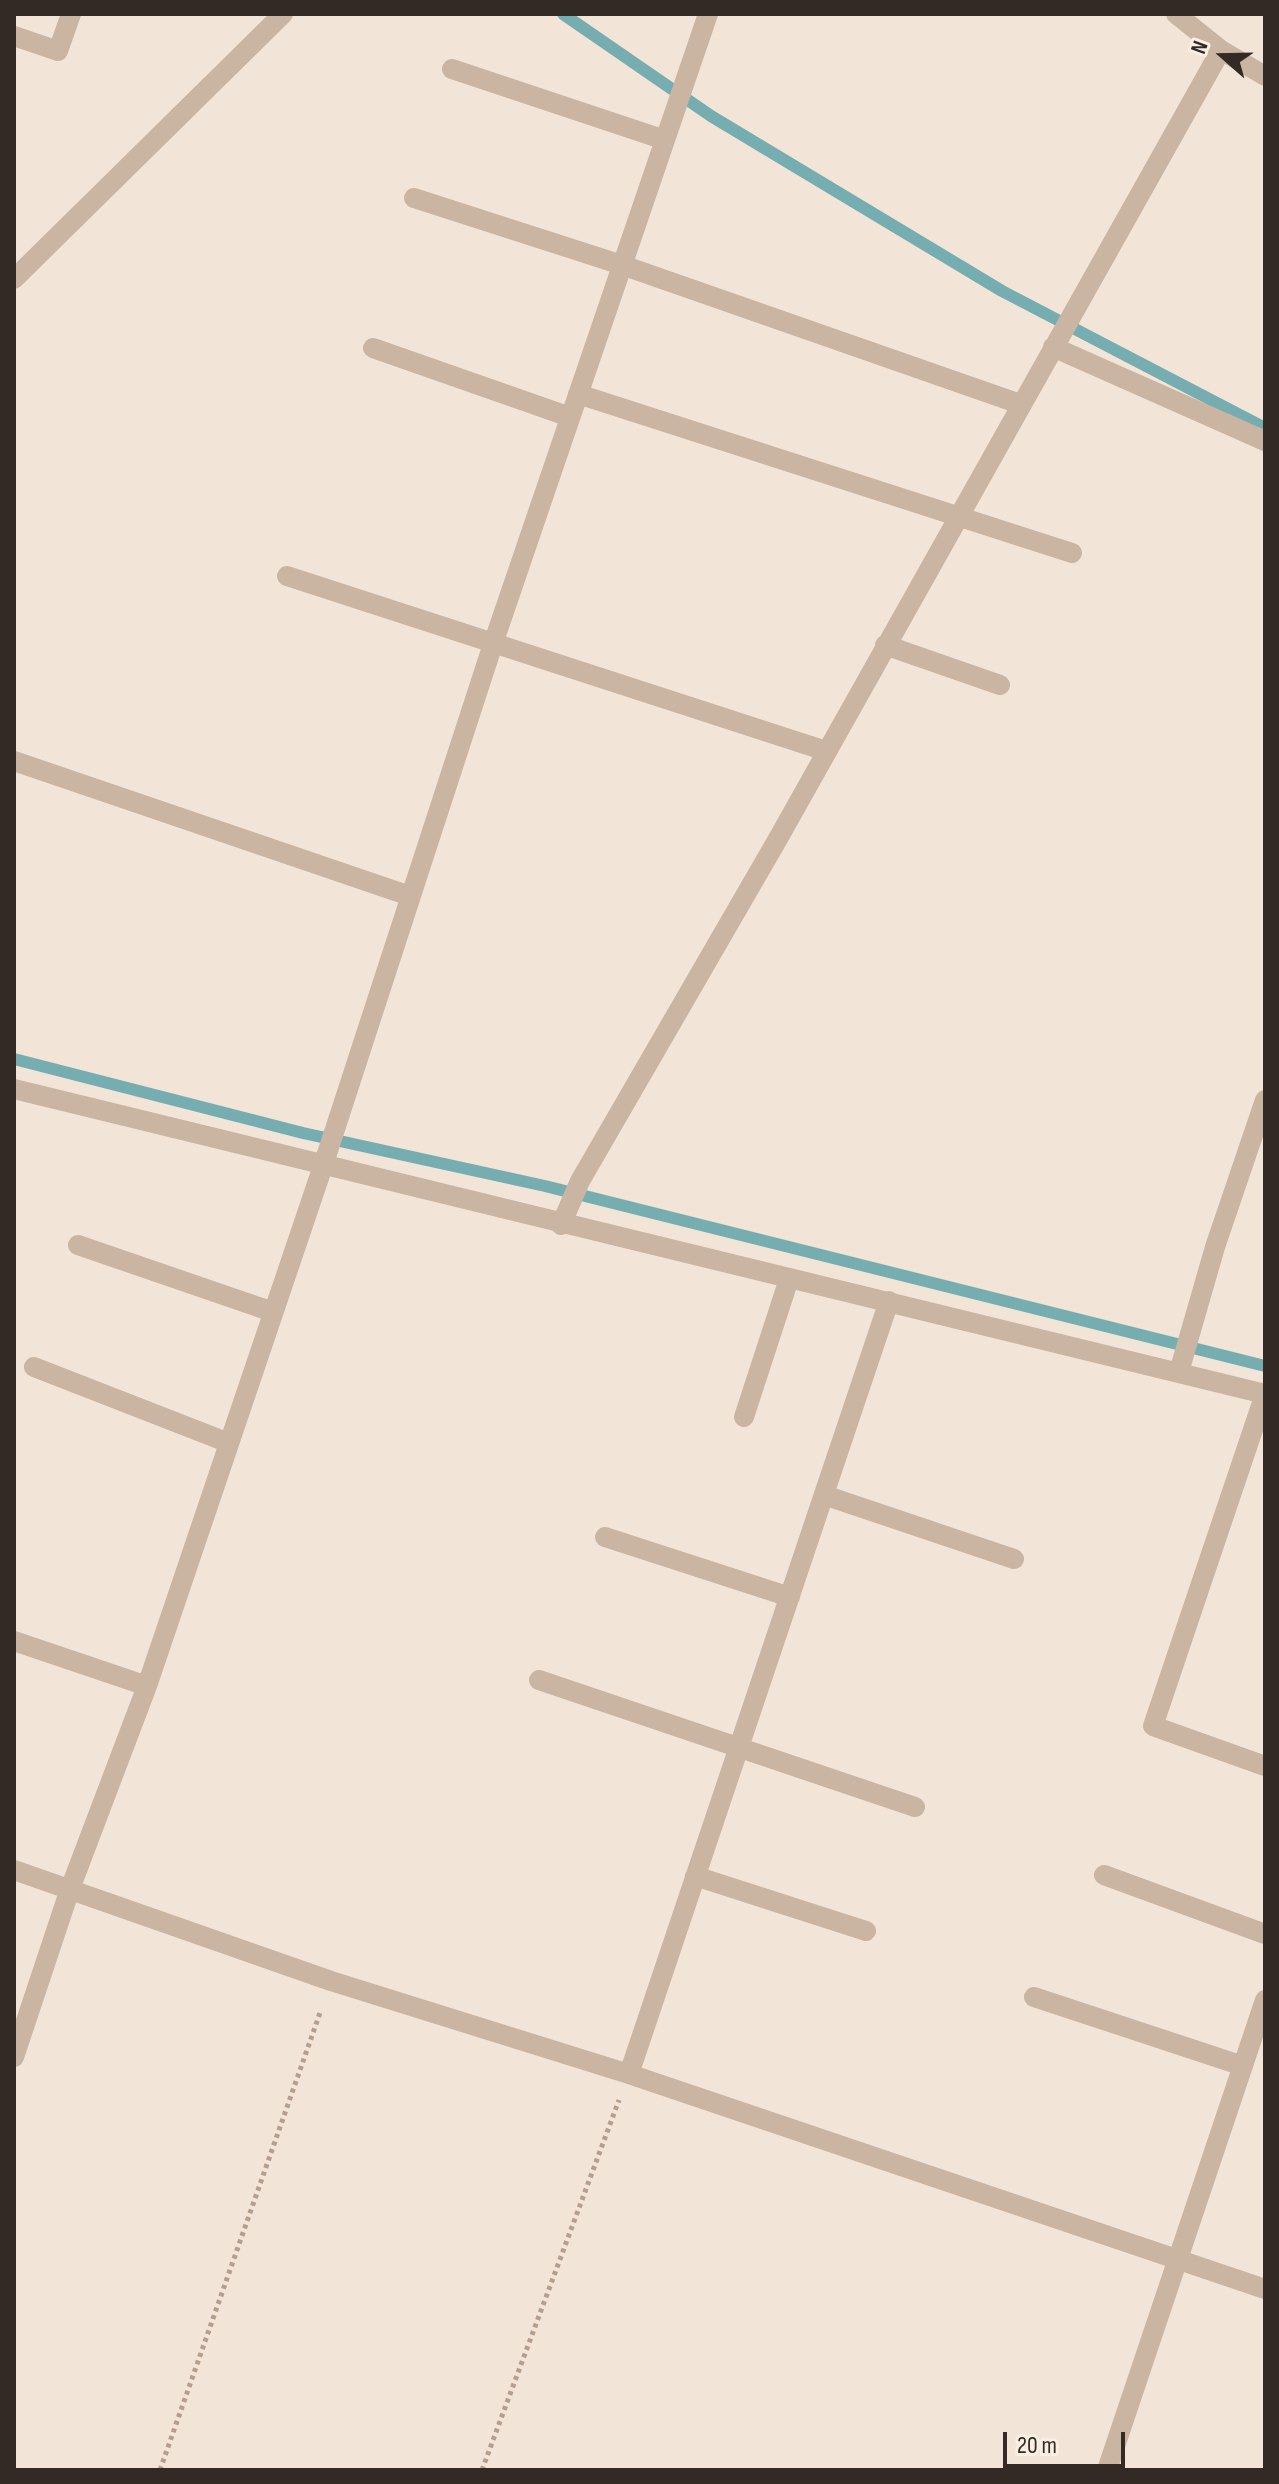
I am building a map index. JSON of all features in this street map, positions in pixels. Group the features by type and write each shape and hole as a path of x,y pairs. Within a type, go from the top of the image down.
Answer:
{"street":[{"path":"14,36 58,51 71,14"},
{"path":"14,279 283,14"},
{"path":"14,2057 70,1889 147,1686 323,1166 493,644 708,14"},
{"path":"1176,14 1221,50 1265,76"},
{"path":"561,1225 580,1181 1221,50"},
{"path":"452,69 665,140"},
{"path":"414,198 622,265 1020,404"},
{"path":"1053,347 1265,441"},
{"path":"373,348 570,417"},
{"path":"578,394 1072,553"},
{"path":"287,576 826,751"},
{"path":"885,645 1000,685"},
{"path":"14,761 410,896"},
{"path":"14,1089 561,1225 889,1301 1265,1394 1153,1726 1265,1766"},
{"path":"1179,1372 1215,1247 1265,1100"},
{"path":"78,1245 273,1312"},
{"path":"744,1417 789,1279"},
{"path":"629,2074 889,1301"},
{"path":"34,1367 229,1443"},
{"path":"824,1495 1014,1559"},
{"path":"605,1537 790,1597"},
{"path":"14,1641 147,1686"},
{"path":"539,1680 915,1807"},
{"path":"14,1870 331,1981 629,2074 1265,2289"},
{"path":"1104,1875 1265,1934"},
{"path":"695,1876 866,1931"},
{"path":"1034,1997 1243,2066"},
{"path":"1107,2470 1265,2000"}],"path":[{"path":"160,2470 331,1981"},
{"path":"482,2470 629,2074"}],"waterway":[{"path":"563,14 711,116 1002,291 1265,428"},
{"path":"14,1059 303,1133 545,1186 1265,1366"}]}
